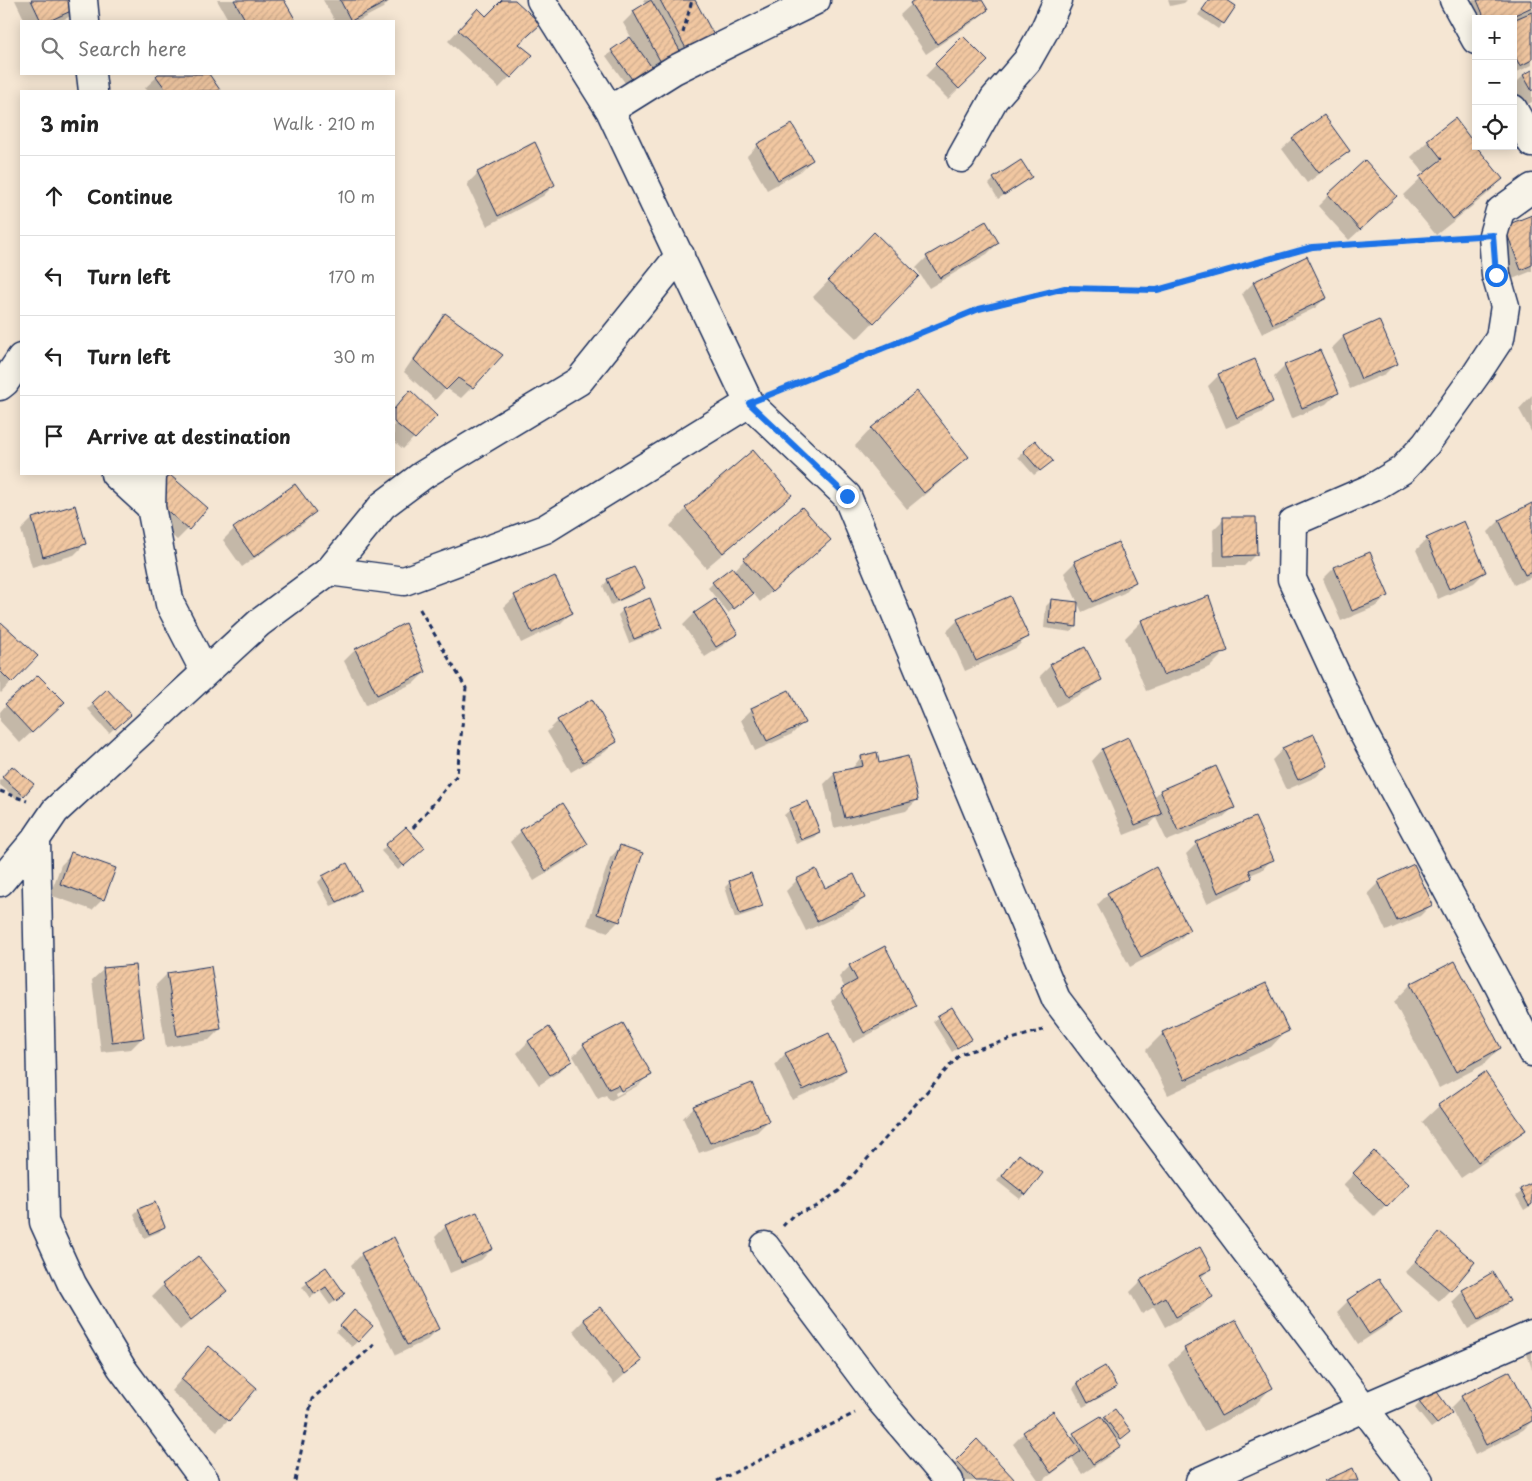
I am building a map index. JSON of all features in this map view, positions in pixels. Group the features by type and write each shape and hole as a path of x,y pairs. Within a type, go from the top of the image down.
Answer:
{"street":[{"path":"83,0 85,20"},
{"path":"541,0 610,110 749,403 847,496 1056,999 1418,1481"},
{"path":"610,110 674,70 816,0"},
{"path":"961,158 994,99 1028,60 1044,32 1058,0"},
{"path":"1454,0 1472,33"},
{"path":"91,75 92,90"},
{"path":"1517,115 1532,143"},
{"path":"1532,188 1500,211 1493,235 1496,275 1505,306 1500,338 1426,444 1402,470 1374,486 1293,522 1292,579 1361,729 1500,988 1532,1052"},
{"path":"0,882 36,839 56,811 259,623 329,571 383,505 423,475 579,381 680,255"},
{"path":"0,386 5,382 20,360"},
{"path":"329,571 404,581 545,529 749,403"},
{"path":"115,475 152,507"},
{"path":"152,475 152,507 170,604 205,672"},
{"path":"36,839 44,1222 72,1284 121,1367 205,1481"},
{"path":"765,1246 881,1401 949,1481"},
{"path":"1200,1481 1532,1335"}],"path":[{"path":"749,403 979,309 1065,288 1157,290 1312,247 1493,235"},
{"path":"404,581 466,688 457,775 413,828"},
{"path":"765,1246 793,1215 817,1206 838,1192 960,1054 1072,1022"},
{"path":"295,1481 312,1399 374,1345"},
{"path":"717,1481 881,1401"}],"building":[{"path":"31,0 83,0 84,5 51,20 41,20"},
{"path":"234,0 284,0 295,19 293,20 245,20"},
{"path":"340,0 390,0 353,20 350,20"},
{"path":"502,0 515,0 541,24 519,44 533,55 511,78 458,30 478,8 486,16"},
{"path":"651,0 690,68 670,79 633,11"},
{"path":"660,0 695,0 717,41 690,56"},
{"path":"914,0 982,0 988,10 937,44 910,3"},
{"path":"1209,0 1227,0 1236,6 1224,24 1202,10"},
{"path":"1477,0 1532,0 1532,7 1515,15 1483,15"},
{"path":"1532,12 1532,60 1520,66 1517,60 1517,18"},
{"path":"963,36 988,61 959,89 935,64"},
{"path":"630,37 653,69 634,82 611,50"},
{"path":"1532,70 1532,91 1523,75"},
{"path":"210,75 220,90 166,90 156,76"},
{"path":"1324,115 1350,151 1319,173 1292,138"},
{"path":"1455,118 1472,141 1472,150 1479,150 1503,179 1453,219 1419,177 1442,159 1427,140"},
{"path":"792,124 813,160 778,180 757,144"},
{"path":"535,142 555,185 498,216 477,172"},
{"path":"1021,160 1032,177 1004,195 993,178"},
{"path":"1365,160 1397,196 1360,230 1328,194"},
{"path":"1532,215 1532,265 1521,270 1504,226"},
{"path":"986,221 999,243 940,278 926,256"},
{"path":"874,232 919,276 874,323 828,280"},
{"path":"1307,256 1327,298 1273,324 1253,282"},
{"path":"445,313 503,355 473,388 458,378 446,390 414,360"},
{"path":"1379,320 1398,364 1361,379 1343,336"},
{"path":"1320,350 1339,393 1302,408 1284,365"},
{"path":"1255,359 1273,402 1237,418 1218,374"},
{"path":"410,390 437,416 415,439 395,423 395,408"},
{"path":"917,391 969,457 924,493 871,428"},
{"path":"1035,440 1053,461 1040,471 1023,451"},
{"path":"753,450 792,495 723,553 685,508"},
{"path":"170,475 208,508 189,530 152,497"},
{"path":"295,484 316,512 254,557 233,528"},
{"path":"1532,503 1532,572 1525,575 1499,520"},
{"path":"75,505 86,544 43,557 32,518"},
{"path":"802,507 831,540 772,592 743,559"},
{"path":"1223,517 1256,517 1257,555 1224,556"},
{"path":"1464,521 1486,572 1449,589 1426,538"},
{"path":"1118,542 1136,582 1093,602 1074,561"},
{"path":"1370,552 1389,596 1352,611 1334,567"},
{"path":"634,567 645,588 617,601 607,579"},
{"path":"732,567 753,594 734,609 712,582"},
{"path":"555,576 573,613 532,633 514,595"},
{"path":"1010,596 1029,637 976,661 957,619"},
{"path":"1209,596 1228,651 1163,675 1141,620"},
{"path":"650,598 662,628 634,639 622,609"},
{"path":"715,599 738,634 716,647 694,613"},
{"path":"1051,599 1078,602 1077,627 1049,623"},
{"path":"2,623 38,656 12,683 0,671 0,625"},
{"path":"405,623 426,672 377,695 355,649"},
{"path":"1085,647 1102,680 1067,697 1050,664"},
{"path":"38,675 65,702 32,733 5,704"},
{"path":"107,689 131,715 115,729 92,703"},
{"path":"789,690 805,723 767,741 751,708"},
{"path":"592,699 617,742 583,762 557,720"},
{"path":"1314,734 1328,766 1298,780 1282,748"},
{"path":"1128,737 1162,814 1135,825 1102,749"},
{"path":"877,752 879,763 908,756 918,800 845,818 834,772 863,766 861,756"},
{"path":"12,766 34,784 24,796 2,777"},
{"path":"1216,766 1235,808 1178,831 1160,790"},
{"path":"808,801 820,832 801,840 789,809"},
{"path":"562,803 588,844 546,871 520,830"},
{"path":"1255,817 1274,860 1249,870 1252,878 1218,893 1196,842"},
{"path":"406,827 425,848 404,866 385,845"},
{"path":"620,845 643,853 620,922 597,914"},
{"path":"71,852 116,868 104,900 60,884"},
{"path":"347,863 361,890 337,902 322,876"},
{"path":"1414,864 1433,905 1397,921 1378,881"},
{"path":"1156,867 1190,930 1141,957 1107,893"},
{"path":"816,869 825,888 854,874 865,898 817,921 796,879"},
{"path":"751,873 763,906 740,914 729,881"},
{"path":"885,946 916,1006 864,1033 841,989 857,980 849,965"},
{"path":"1455,961 1501,1048 1456,1072 1410,984"},
{"path":"135,965 144,1038 112,1042 103,968"},
{"path":"211,966 221,1029 177,1036 167,973"},
{"path":"1266,983 1289,1031 1185,1080 1162,1032"},
{"path":"952,1007 972,1039 957,1048 937,1016"},
{"path":"623,1023 652,1075 621,1091 618,1085 609,1089 583,1044"},
{"path":"549,1027 572,1061 550,1075 528,1041"},
{"path":"829,1033 846,1070 803,1090 785,1053"},
{"path":"1485,1072 1526,1130 1478,1162 1438,1105"},
{"path":"752,1083 769,1121 710,1143 693,1106"},
{"path":"1374,1151 1409,1184 1387,1207 1353,1173"},
{"path":"1019,1154 1043,1173 1026,1195 1002,1176"},
{"path":"1532,1183 1532,1204 1529,1206 1520,1189"},
{"path":"155,1202 165,1227 149,1234 138,1209"},
{"path":"477,1212 493,1249 461,1263 445,1225"},
{"path":"1440,1232 1475,1262 1451,1291 1415,1261"},
{"path":"394,1237 439,1329 407,1345 361,1253"},
{"path":"1200,1247 1212,1269 1200,1275 1213,1297 1176,1317 1165,1297 1154,1304 1140,1280"},
{"path":"198,1256 227,1291 191,1320 162,1284"},
{"path":"326,1267 345,1294 336,1301 326,1287 315,1294 306,1281"},
{"path":"1493,1272 1510,1301 1479,1319 1462,1290"},
{"path":"1379,1279 1402,1313 1369,1334 1347,1300"},
{"path":"600,1307 642,1361 625,1374 583,1319"},
{"path":"354,1310 373,1326 358,1342 340,1326"},
{"path":"1236,1320 1273,1388 1221,1416 1184,1348"},
{"path":"209,1346 257,1388 229,1421 181,1379"},
{"path":"1105,1366 1117,1387 1088,1403 1077,1382"},
{"path":"1510,1371 1532,1413 1532,1421 1486,1445 1461,1396"},
{"path":"1435,1389 1452,1413 1437,1424 1419,1402"},
{"path":"1115,1409 1131,1431 1121,1439 1104,1417"},
{"path":"1053,1411 1081,1451 1051,1473 1023,1432"},
{"path":"1101,1416 1121,1446 1093,1464 1073,1433"},
{"path":"977,1439 1016,1481 976,1481 956,1460"},
{"path":"1353,1468 1358,1481 1324,1481"}],"route":[{"path":"847,496 749,403 979,309 1065,288 1157,290 1312,247 1493,235 1496,275"}]}
